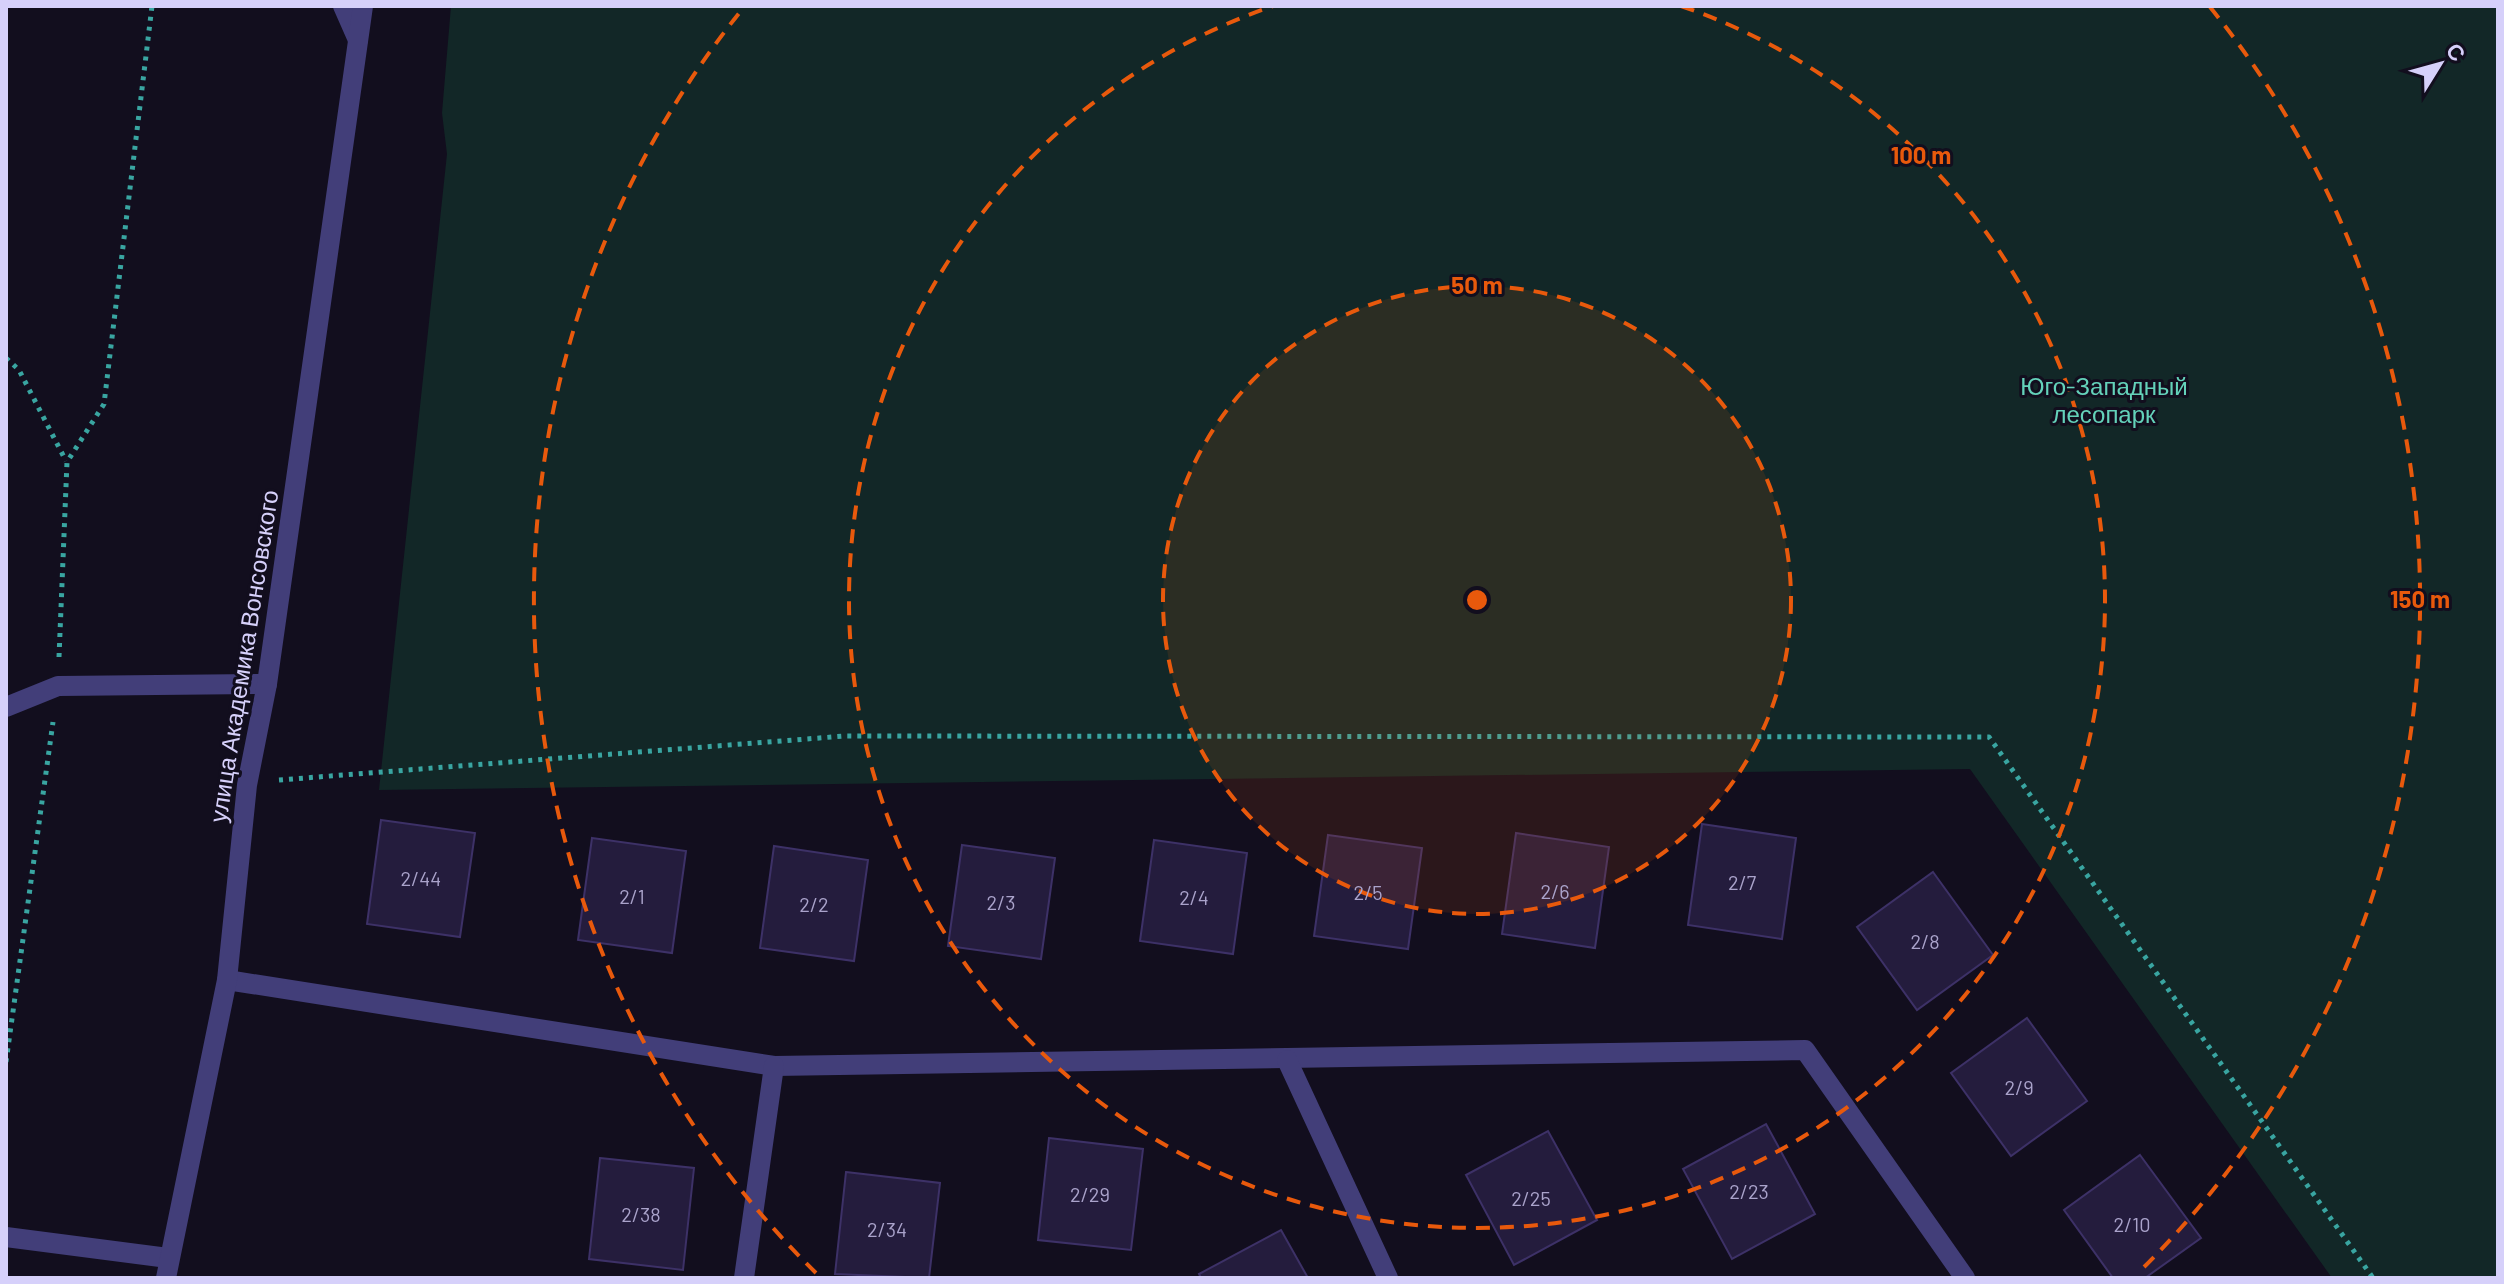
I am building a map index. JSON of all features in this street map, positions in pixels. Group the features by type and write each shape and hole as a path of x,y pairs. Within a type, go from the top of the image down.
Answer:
{"street":[{"path":"343,6 358,40"},
{"name":"улица Академика Вонсовского","path":"167,1268 227,980 247,785 267,684 363,6"},
{"path":"6,707 58,686 267,684"},
{"path":"227,980 774,1066 1805,1050 1965,1278"},
{"path":"1287,1060 1388,1278"},
{"path":"744,1278 774,1066"},
{"path":"6,1237 167,1268"}],"path":[{"path":"67,462 104,404 152,6"},
{"path":"6,358 19,370 67,462 58,686 6,1062"},
{"path":"247,785 297,777 845,736 1989,737 2373,1278"}],"green space":[{"name":"Юго-Западный лесопарк","path":"451,6 2498,6 2498,1278 2332,1278 1970,769 379,790 447,154 442,113"}],"building":[{"path":"381,820 475,833 460,937 367,924"},
{"path":"1702,824 1796,838 1782,939 1688,925"},
{"path":"1516,833 1609,847 1595,948 1502,934"},
{"path":"1328,835 1422,848 1408,949 1314,936"},
{"path":"592,838 686,851 672,953 578,940"},
{"path":"1154,840 1247,853 1233,954 1140,941"},
{"path":"962,845 1055,858 1041,959 948,946"},
{"path":"774,846 868,860 854,961 760,948"},
{"path":"1933,872 1993,955 1917,1010 1857,927"},
{"path":"2027,1018 2087,1101 2011,1156 1951,1073"},
{"path":"1766,1124 1815,1214 1732,1259 1683,1169"},
{"path":"1548,1131 1597,1220 1514,1265 1466,1175"},
{"path":"1049,1138 1143,1149 1131,1250 1038,1240"},
{"path":"2140,1155 2201,1238 2145,1278 2113,1278 2064,1210"},
{"path":"600,1158 694,1168 683,1270 589,1259"},
{"path":"846,1172 940,1183 929,1278 835,1274"},
{"path":"1281,1230 1308,1278 1201,1278 1199,1274"}]}
